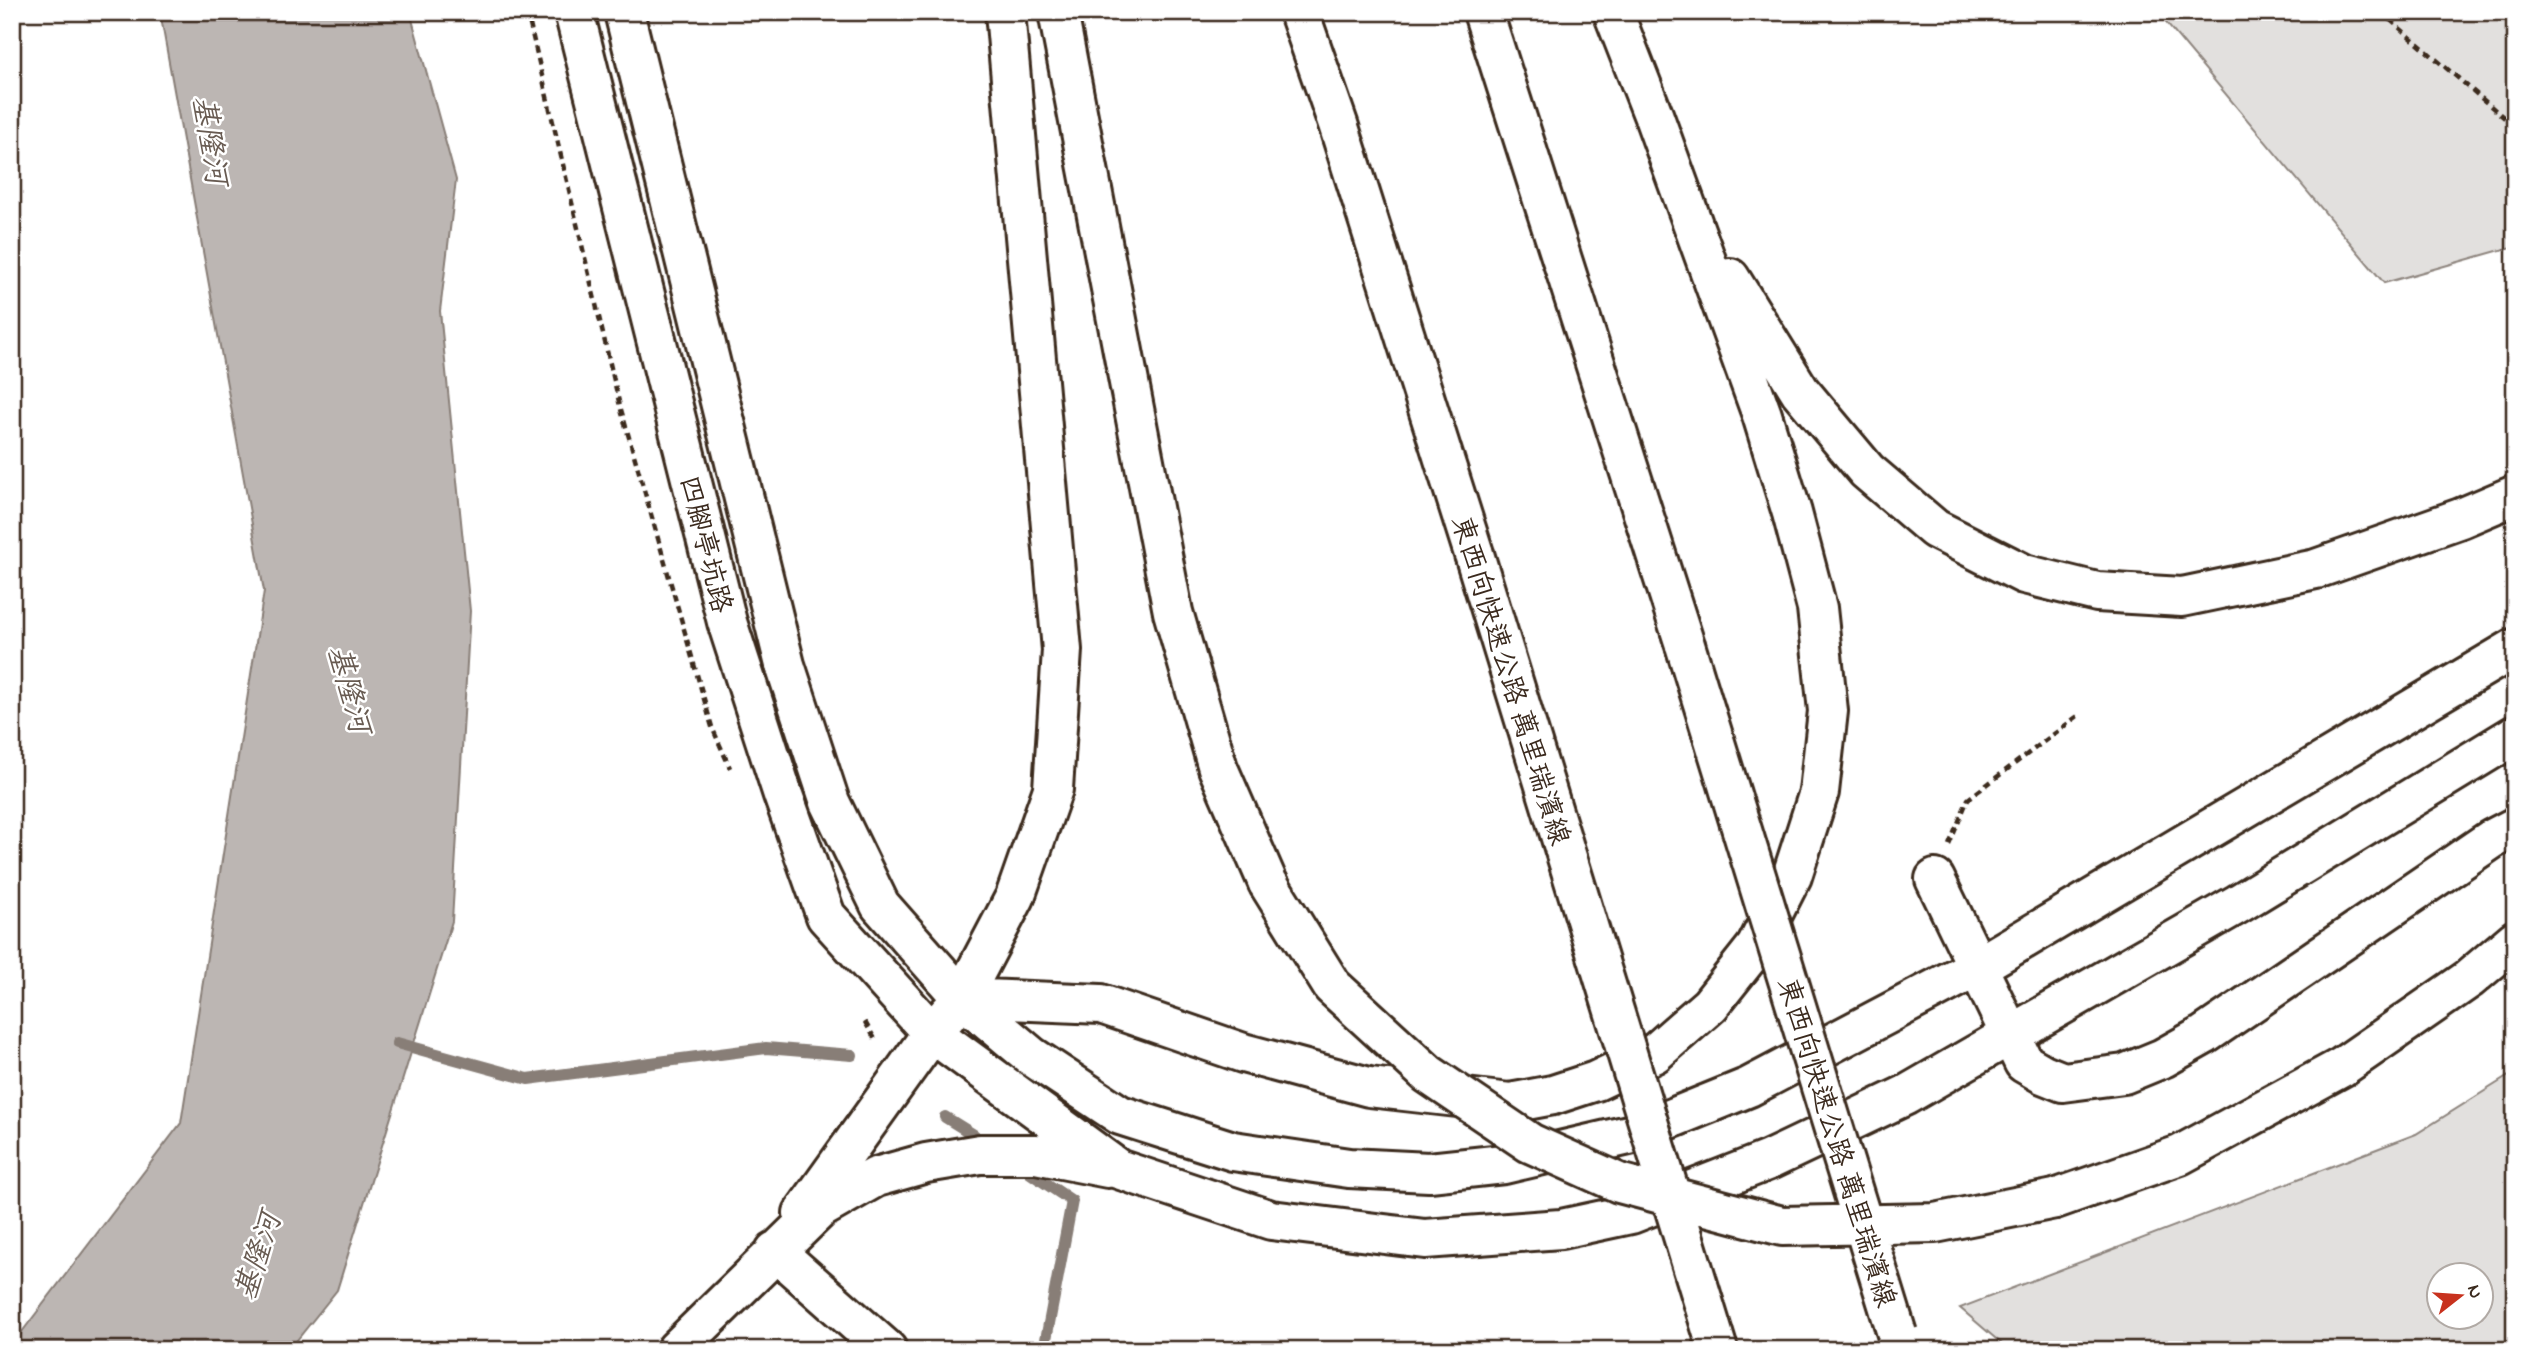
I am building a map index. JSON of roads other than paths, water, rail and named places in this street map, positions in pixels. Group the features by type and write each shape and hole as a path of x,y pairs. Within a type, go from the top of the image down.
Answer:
{"main road":[{"name":"四腳亭坑路","path":"574,12 727,621 787,807 826,916 932,1033 1118,1169"},
{"name":"四腳亭坑路","path":"624,12 785,665 830,802 880,905 962,998 1031,1056 1120,1115 1233,1151 1349,1168 1429,1172 1504,1164 1633,1134 1749,1087 1977,967 2515,648"},
{"path":"775,1251 932,1033 962,998 1015,897 1053,789 1062,650 1006,12"},
{"path":"1058,12 1173,612 1218,768 1268,883 1332,986 1428,1074 1530,1143 1619,1183 1782,1226 1935,1223 2055,1199 2180,1155 2342,1067 2469,978 2515,940"},
{"name":"東西向快速公路 萬里瑞濱線","path":"1298,12 1342,137 1474,554 1718,1350"},
{"name":"東西向快速公路 萬里瑞濱線","path":"1483,12 1685,645 1900,1342"},
{"path":"962,998 1101,1004 1243,1053 1368,1087 1510,1103 1553,1095 1595,1081 1655,1053 1710,1006 1756,947 1792,876 1819,792 1828,711 1817,608 1762,415 1613,12"},
{"path":"1654,117 1733,285 1800,391 1867,471 1935,529 2024,574 2097,592 2182,597 2316,569 2461,518 2515,495"},
{"path":"676,1350 820,1209 876,1177 926,1163 980,1154 1036,1154 1118,1169 1271,1220 1424,1239 1561,1229 1631,1214 1769,1160 1906,1095 2238,904 2515,735"},
{"path":"1935,878 2024,1063 2063,1082 2124,1074 2163,1058 2216,1027 2492,839 2515,827"},
{"path":"775,1251 887,1350"}],"water":[{"name":"基隆河","path":"160,12 410,12 456,180 440,311 470,611 452,921 337,1290 289,1350 12,1350 12,1345 181,1123 264,591"}],"waterway":[{"path":"397,1043 528,1079 766,1048 852,1055"},
{"path":"945,1117 974,1135"},
{"path":"1029,1172 1072,1201 1044,1350"}]}
